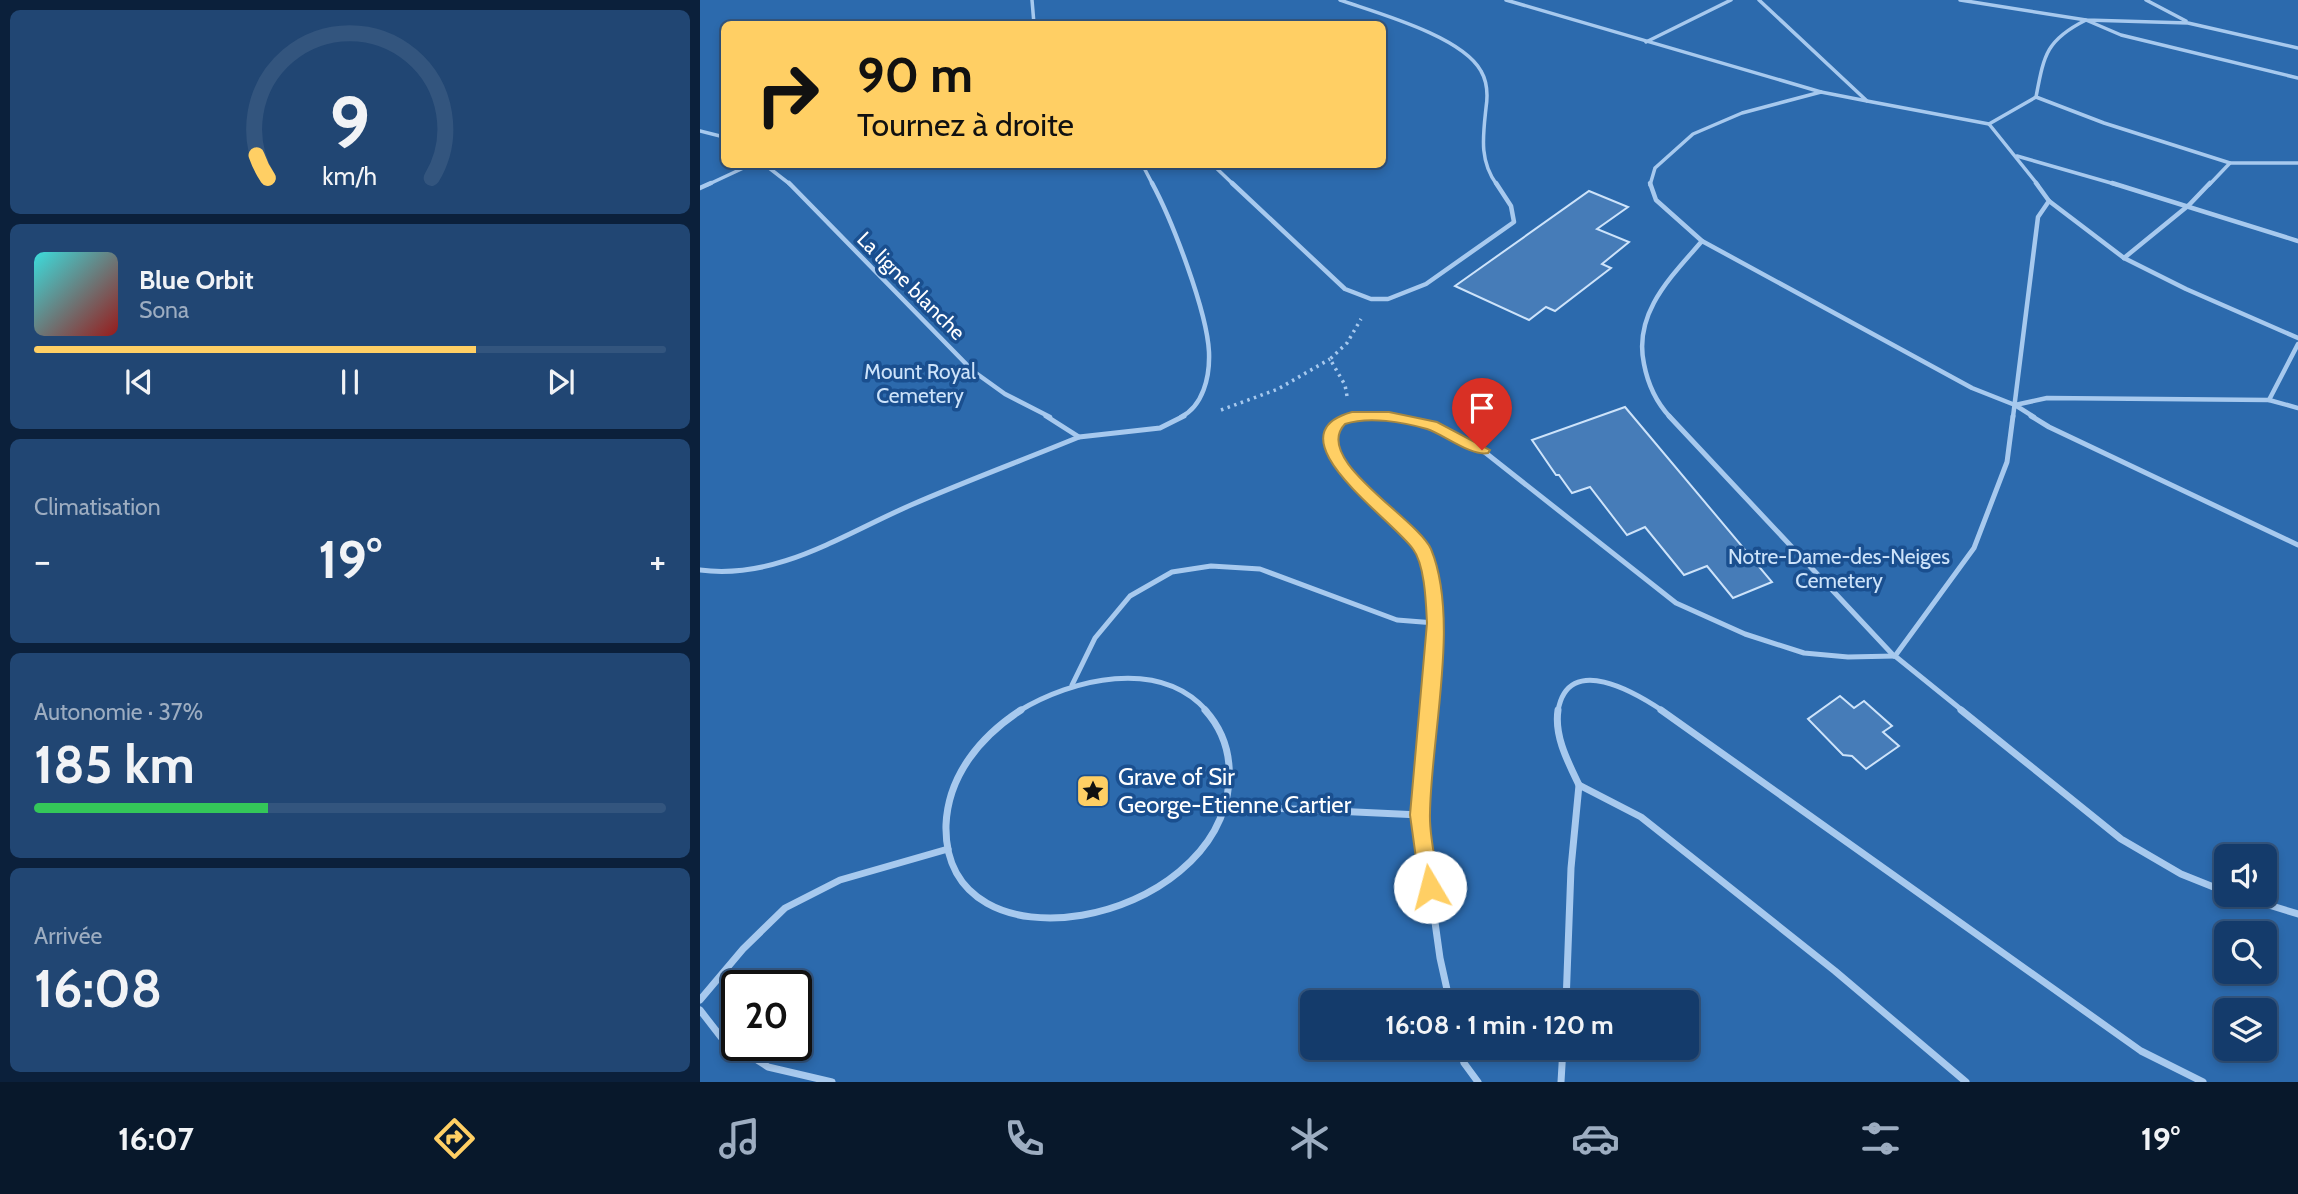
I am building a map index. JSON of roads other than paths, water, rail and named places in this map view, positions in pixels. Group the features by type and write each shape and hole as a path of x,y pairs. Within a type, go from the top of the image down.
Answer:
{"lane":[{"path":"1032,0 1034,21"},
{"path":"1216,168 1345,289 1371,299 1398,297 1423,287 1514,222 1515,210 1486,168 1482,124 1487,85 1482,71 1468,55 1448,42 1340,0"},
{"path":"1506,0 1822,92 1989,124 2017,156 2049,201 2124,258 2186,289 2298,338"},
{"path":"1645,42 1731,0"},
{"path":"1759,0 1867,101"},
{"path":"1960,0 2086,20 2189,23 2298,48"},
{"path":"2146,0 2189,23"},
{"path":"1989,124 2036,97 2050,40 2086,20"},
{"path":"2086,20 2121,35 2298,78"},
{"path":"1822,92 1742,113 1693,134 1655,167 1650,184 1656,200 1702,241 1972,388 2015,405 2049,427 2298,545"},
{"path":"2036,97 2104,123 2230,163 2298,163"},
{"path":"700,131 721,136"},
{"path":"2017,156 2189,205 2298,242"},
{"path":"2124,258 2189,205 2230,163"},
{"path":"700,188 743,168"},
{"name":"La ligne blanche","path":"769,168 783,178 973,371 1004,394 1064,425 1079,437"},
{"path":"700,570 715,574 736,573 784,561 911,505 1079,437 1160,428 1193,411 1205,388 1209,352 1198,303 1165,206 1144,168"},
{"path":"1895,656 1974,548 2007,462 2038,217 2049,201"},
{"path":"1702,241 1646,312 1639,348 1644,375 1657,403 1895,656 2121,839 2181,874 2214,887"},
{"path":"2269,400 2298,344"},
{"path":"2015,405 2047,398 2269,400 2298,408"},
{"path":"1447,990 1440,958 1420,815 1436,623 1434,591 1423,549 1336,461 1328,439 1331,429 1340,421 1352,417 1389,417 1432,426 1482,450 1676,603 1745,634 1804,653 1848,657 1895,656"},
{"path":"1072,685 1095,638 1130,596 1172,572 1211,566 1259,569 1397,620 1436,623"},
{"path":"1112,678 1149,680 1182,691 1209,711 1226,738 1232,770 1226,806 1206,844 1173,877 1131,904 1083,918 1036,919 994,907 964,882 948,849 947,809 963,768 991,732 1029,703 1072,685 1112,678"},
{"path":"1566,990 1571,868 1579,785 1563,750 1557,719 1560,700 1572,685 1588,680 1616,684 1635,692 2141,1051 2203,1082"},
{"path":"1579,785 1641,817 1835,971 1966,1082"},
{"path":"1226,806 1420,815"},
{"path":"700,1000 743,949 785,908 840,880 948,849"},
{"path":"2275,907 2298,914"},
{"path":"700,1010 721,1037 768,1067 832,1082"},
{"path":"1463,1060 1478,1082"},
{"path":"1561,1082 1562,1060"}],"place":[{"name":"Grave of Sir George-Etienne Cartier","path":"1093,791"}],"park label":[{"name":"Mount Royal Cemetery","path":"920,384"},
{"name":"Notre-Dame-des-Neiges Cemetery","path":"1839,569"}]}
